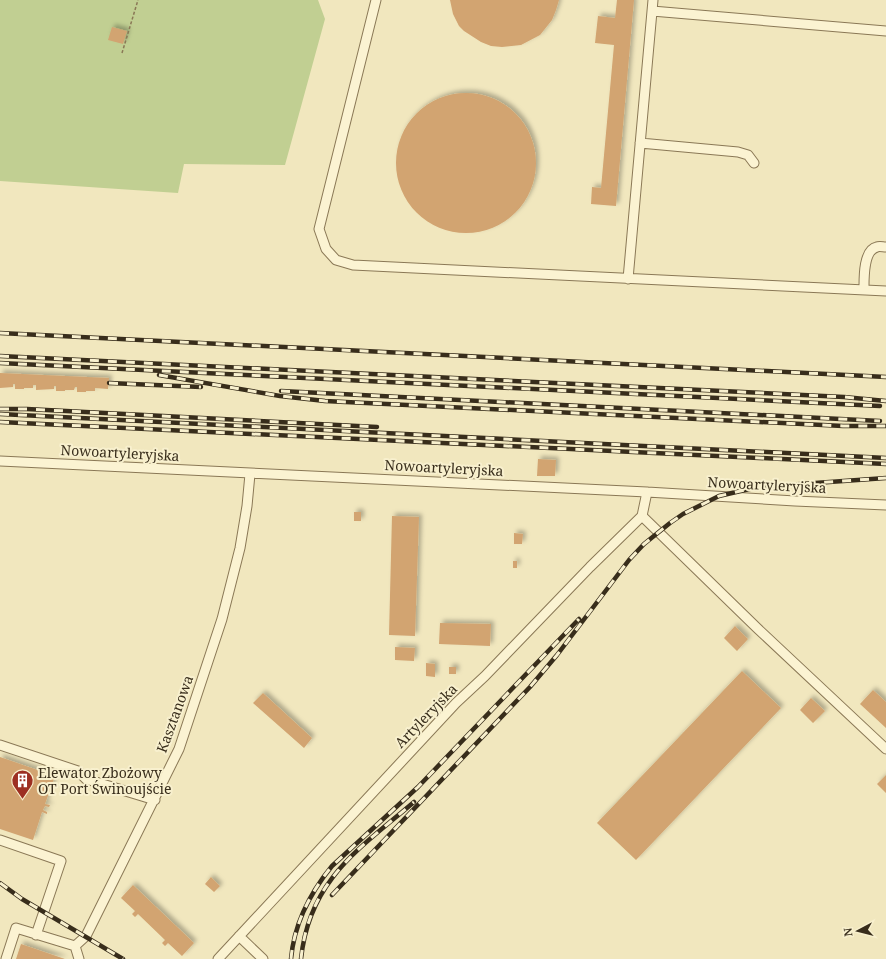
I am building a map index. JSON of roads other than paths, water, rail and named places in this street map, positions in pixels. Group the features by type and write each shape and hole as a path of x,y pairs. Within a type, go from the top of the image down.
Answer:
{"lane":[{"path":"376,0 319,229 326,249 336,260 353,265 886,291"},
{"path":"628,279 653,0"},
{"path":"652,12 886,31"},
{"path":"640,143 738,152 748,155 754,163"},
{"path":"864,290 868,253 877,246 886,247"},
{"name":"Nowoartyleryjska","path":"0,461 886,505"},
{"name":"Kasztanowa","path":"75,946 86,936 155,800 179,749 222,619 240,548 247,506 250,474"},
{"path":"648,492 642,516 757,628 886,749"},
{"name":"Artyleryjska","path":"218,958 456,703 485,676 590,567 642,516"},
{"path":"0,745 78,771 86,779 155,800"},
{"path":"0,840 61,861 36,935"},
{"path":"0,958 5,959 16,928 75,946 79,959"},
{"path":"239,936 263,959"}],"railway":[{"path":"0,333 886,377"},
{"path":"0,356 844,397 886,401"},
{"path":"0,363 880,406"},
{"path":"159,375 280,396 325,401 843,426 886,426"},
{"path":"109,383 201,387"},
{"path":"281,391 880,421"},
{"path":"0,409 27,409 377,427"},
{"path":"0,414 886,458"},
{"path":"0,422 886,464"},
{"path":"332,895 530,687 557,655 629,560 644,544 670,523 683,514 719,496 758,487 886,478"},
{"path":"291,959 299,921 310,898 332,866 418,787 579,619"},
{"path":"301,959 306,932 314,908 326,887 340,868 356,852 414,802"},
{"path":"0,883 22,899 123,959"}],"place":[{"name":"Elewator Zbożowy OT Port Świnoujście","path":"23,800"}]}
